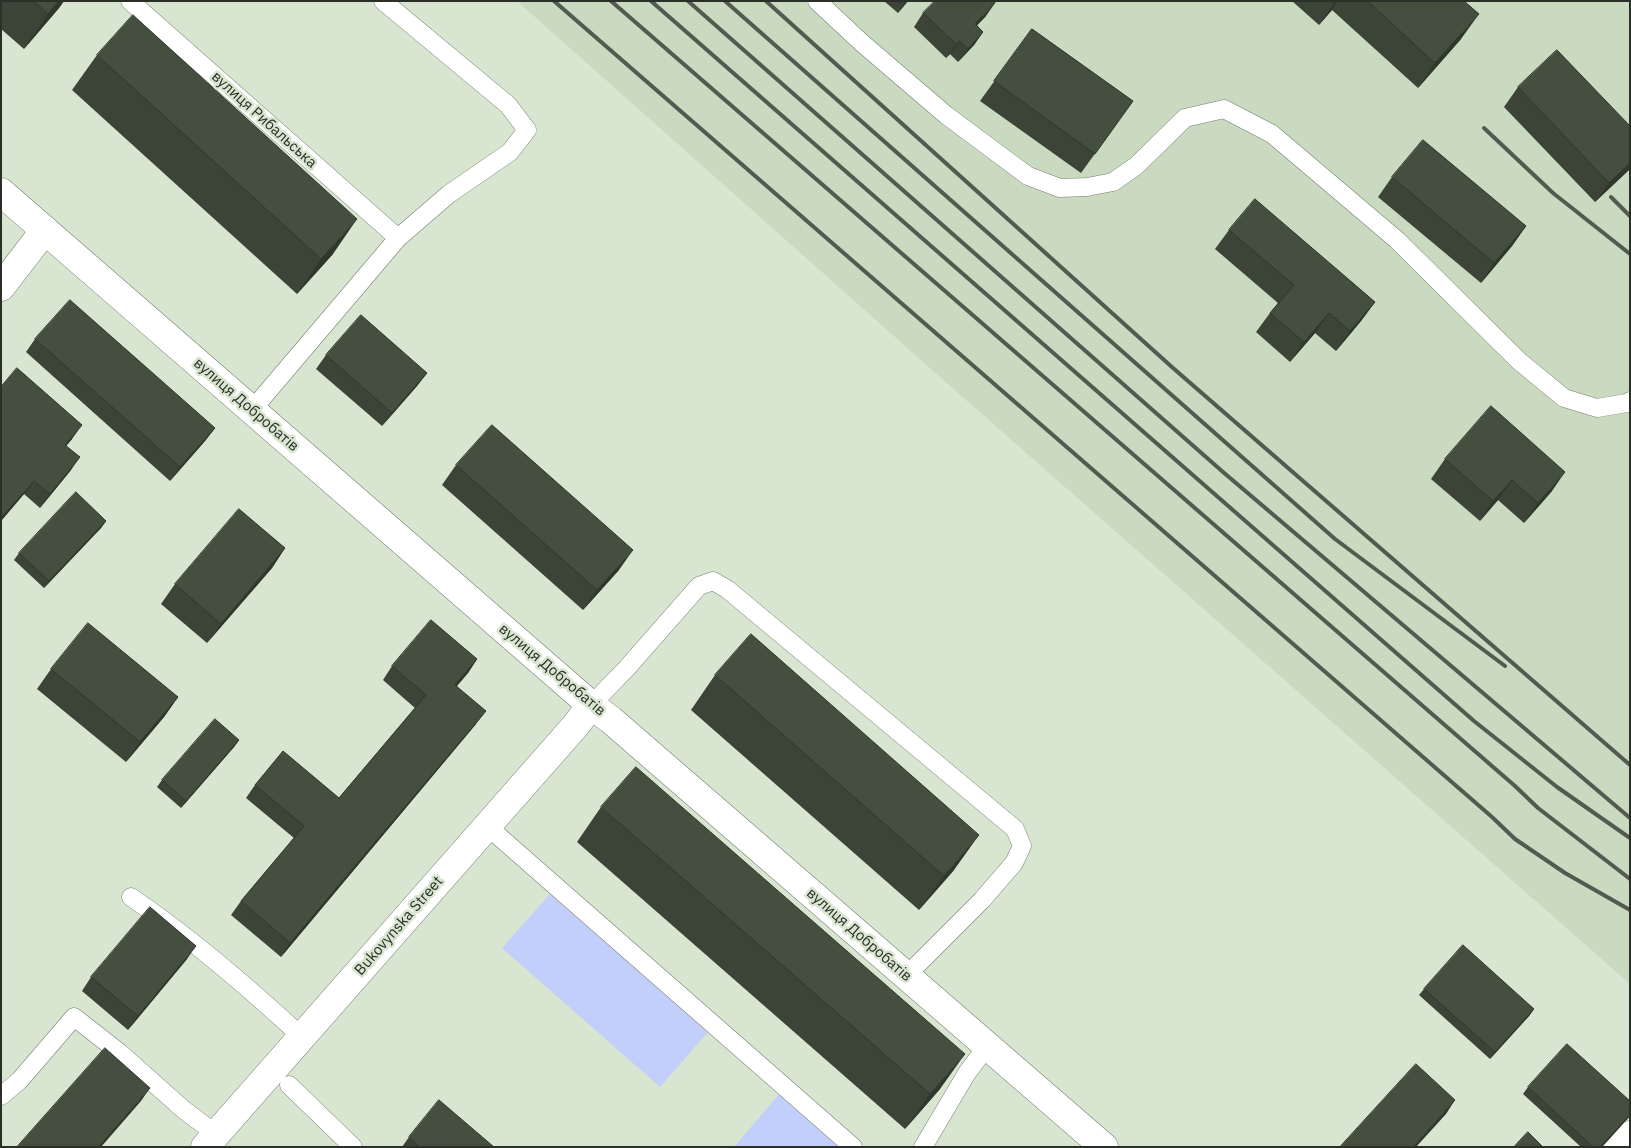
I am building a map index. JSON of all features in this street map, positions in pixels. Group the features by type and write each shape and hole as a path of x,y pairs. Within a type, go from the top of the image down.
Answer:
{"street":[{"name":"вулиця Добробатів","path":"1,192 591,705 611,720 1104,1147"},
{"path":"1,287 45,230"},
{"name":"Bukovynska Street","path":"210,1141 576,725 591,705"},
{"path":"1616,1147 1630,1135"}],"lane":[{"name":"вулиця Рибальська","path":"130,1 398,238"},
{"path":"252,410 398,238 449,194 510,152 527,130 508,105 384,1"},
{"path":"817,1 862,43 946,115 1028,176 1060,188 1088,187 1113,182 1136,166 1184,118 1224,109 1280,140 1397,240 1519,361 1564,398 1597,408 1630,401"},
{"path":"591,705 621,675 699,586 712,581 728,589 1015,829 1022,846 1014,863 982,900 906,976"},
{"path":"487,826 853,1147"},
{"path":"131,896 168,922 302,1037"},
{"path":"1,1096 20,1080 74,1017 120,1053 184,1110 210,1141"},
{"path":"923,1147 967,1073 988,1045"},
{"path":"289,1084 353,1147"}],"shaded area":[{"path":"517,1 1630,1 1630,984 949,385"},
{"path":"550,894 708,1032 660,1087 502,948"},
{"path":"781,1092 845,1147 734,1147"}],"building":[{"path":"34,1 59,1 48,14"},
{"path":"935,1 994,1 995,3 975,24 983,32 968,49 959,41 956,44 923,13"},
{"path":"1368,1 1464,1 1479,14 1435,63"},
{"path":"133,15 357,219 321,259 97,55"},
{"path":"1032,29 1133,101 1095,154 994,81"},
{"path":"1557,50 1630,126 1630,163 1609,183 1518,87"},
{"path":"1423,140 1526,226 1494,263 1392,177"},
{"path":"1255,199 1375,302 1350,331 1329,313 1304,342 1270,313 1294,285 1229,230"},
{"path":"70,300 215,428 180,467 35,339"},
{"path":"361,315 427,373 392,413 326,355"},
{"path":"17,368 82,425 65,445 80,457 50,494 34,481 1,518 1,387"},
{"path":"1491,406 1565,472 1538,503 1512,480 1493,501 1445,459"},
{"path":"492,425 633,550 597,590 456,465"},
{"path":"76,492 106,521 49,581 19,553"},
{"path":"239,509 285,548 221,624 175,584"},
{"path":"431,620 477,659 455,685 486,711 290,943 241,901 304,826 255,785 283,751 339,798 426,695 392,666"},
{"path":"88,623 178,697 140,742 51,669"},
{"path":"751,634 979,835 944,876 715,675"},
{"path":"215,719 239,740 186,801 162,780"},
{"path":"636,767 965,1054 930,1094 601,807"},
{"path":"150,907 196,946 138,1016 91,977"},
{"path":"1463,945 1534,1009 1495,1052 1424,989"},
{"path":"1567,1044 1630,1101 1630,1115 1600,1147 1593,1147 1528,1087"},
{"path":"105,1048 150,1088 98,1147 17,1147"},
{"path":"1416,1064 1455,1100 1413,1147 1340,1147"},
{"path":"439,1100 494,1147 420,1147 409,1137"},
{"path":"1528,1132 1543,1147 1514,1147"}],"railway":[{"path":"554,1 1515,839 1565,873 1630,910"},
{"path":"611,1 1538,808 1630,879"},
{"path":"651,1 1474,721 1557,787 1630,838"},
{"path":"688,1 1223,472 1630,818"},
{"path":"725,1 1335,539 1505,666"},
{"path":"766,1 1173,368 1630,765"},
{"path":"1484,128 1553,193 1630,254"},
{"path":"1611,197 1630,216"}]}
